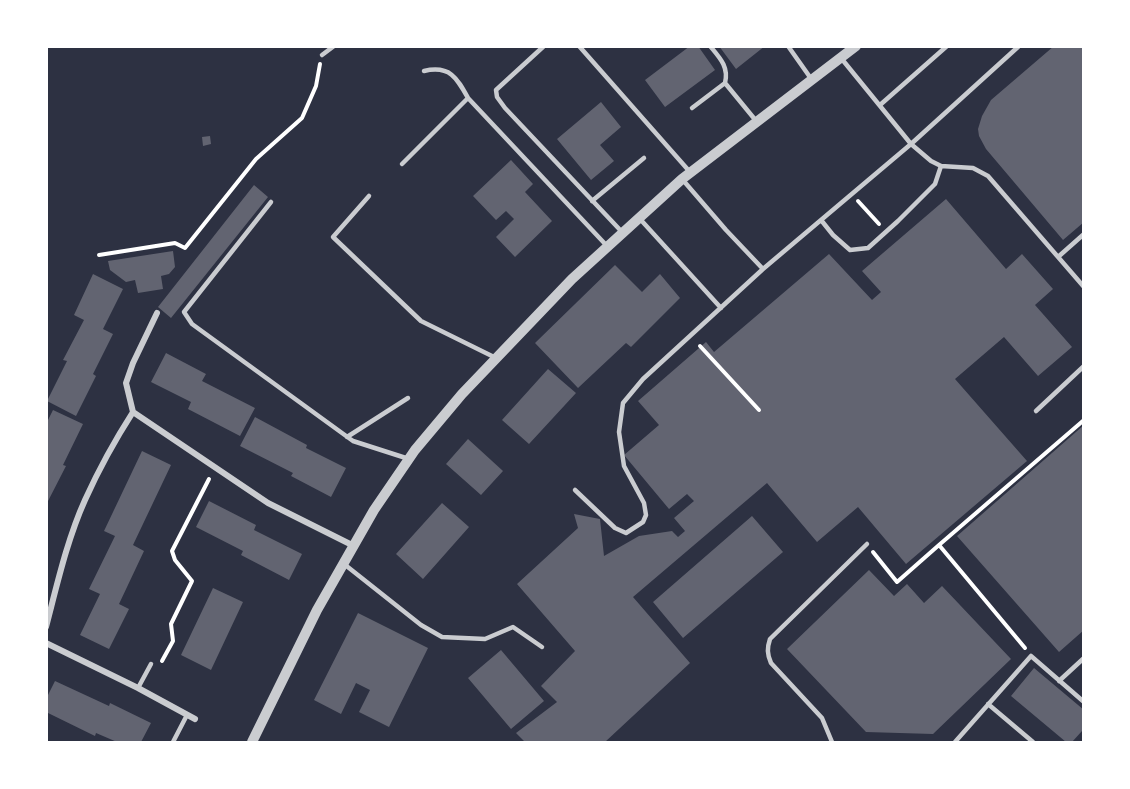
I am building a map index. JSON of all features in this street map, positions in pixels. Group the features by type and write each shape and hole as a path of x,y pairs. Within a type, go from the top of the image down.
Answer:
{"street":[{"path":"252,742 352,545 409,459 462,394 572,279 638,217 686,175 856,46"},
{"path":"157,313 126,383 133,412 268,503 352,545"},
{"path":"46,627 61,570 84,502 113,443 133,412"},
{"path":"46,643 138,688 195,720"}],"lane":[{"path":"322,55 334,46"},
{"path":"544,46 496,90 497,97 622,232"},
{"path":"579,46 686,175 726,230 763,269"},
{"path":"692,108 725,83 727,73 725,65 710,46"},
{"path":"788,46 812,80"},
{"path":"880,105 947,46"},
{"path":"575,490 615,528 626,533 643,522 646,515 644,503 624,466 619,432 623,403 643,379 763,269 911,144 1019,46"},
{"path":"841,58 911,144 941,166 973,168 988,176 1083,287"},
{"path":"424,71 447,70 458,80 468,98 607,246"},
{"path":"725,83 757,122"},
{"path":"402,164 468,98"},
{"path":"592,201 644,158"},
{"path":"821,220 850,250 868,248 935,184 941,166"},
{"path":"369,196 333,237 421,321 496,358"},
{"path":"271,202 184,312 192,324 347,437 378,451 409,459"},
{"path":"638,217 721,308"},
{"path":"1058,257 1083,234"},
{"path":"1036,411 1083,366"},
{"path":"347,437 408,398"},
{"path":"832,742 822,717 771,663 767,646 770,639 867,544"},
{"path":"342,563 421,625 442,637 485,639 513,627 542,647"},
{"path":"955,742 1031,656 1083,702"},
{"path":"1059,681 1083,658"},
{"path":"138,688 151,664"},
{"path":"988,704 1033,742"},
{"path":"172,742 187,715"}],"path":[{"path":"99,255 175,243 185,248 256,159 302,118 316,86 322,55"},
{"path":"852,194 886,232"},
{"path":"700,346 759,410"},
{"path":"867,544 897,582 1083,420"},
{"path":"151,664 162,661 173,641 171,624 192,581 175,560 172,551 215,467"},
{"path":"939,545 1031,656"}],"building":[{"path":"690,46 698,46 715,70 665,107 645,80"},
{"path":"719,46 765,46 736,69"},
{"path":"1054,46 1084,46 1084,222 1063,240 986,149 978,129 991,100"},
{"path":"601,102 621,127 600,145 614,161 591,180 557,139"},
{"path":"210,136 211,144 203,146 202,137"},
{"path":"511,160 533,184 525,192 552,221 515,257 496,237 514,219 506,211 496,220 473,196"},
{"path":"254,185 268,197 171,318 158,307"},
{"path":"946,199 1006,269 1022,254 1053,289 1035,305 1072,347 1038,376 1004,337 955,379 1027,461 906,564 858,507 817,542 767,483 633,597 690,663 605,742 525,742 516,733 557,702 541,686 575,651 517,584 578,528 574,514 600,519 604,556 639,536 672,531 678,537 685,531 674,518 694,501 687,494 669,509 624,455 659,425 638,401 706,342 714,352 829,254 872,300 881,292 862,271"},
{"path":"173,251 175,267 169,274 161,276 163,289 138,293 135,280 126,282 110,270 108,261"},
{"path":"615,265 642,292 660,274 680,298 631,347 626,343 578,388 535,343"},
{"path":"93,274 123,289 103,329 113,334 76,416 47,401 67,361 63,360 84,320 74,315"},
{"path":"166,353 206,374 202,381 255,408 240,436 188,409 191,402 151,382"},
{"path":"548,369 576,393 529,444 502,420"},
{"path":"53,410 83,424 63,465 66,466 46,505 46,424"},
{"path":"255,417 307,445 306,448 346,468 331,497 291,476 293,473 240,446"},
{"path":"1084,425 1084,630 1059,652 957,536"},
{"path":"468,439 503,471 481,495 446,464"},
{"path":"142,451 171,465 133,545 144,551 119,604 129,609 109,649 80,635 100,594 89,589 115,536 104,531"},
{"path":"209,501 256,525 254,530 302,554 289,580 241,555 243,551 196,527"},
{"path":"442,503 469,527 423,579 396,554"},
{"path":"752,516 783,552 683,638 653,602"},
{"path":"869,570 894,596 907,584 924,603 942,586 1011,659 933,734 866,732 787,649"},
{"path":"213,588 243,602 211,670 181,655"},
{"path":"358,613 428,648 389,727 359,712 370,690 356,683 341,714 314,700"},
{"path":"501,650 544,701 511,729 468,678"},
{"path":"1034,668 1084,710 1084,732 1082,731 1072,742 1066,742 1011,696"},
{"path":"55,681 109,706 110,703 151,723 141,742 117,742 96,733 95,736 46,712 46,699"}]}
